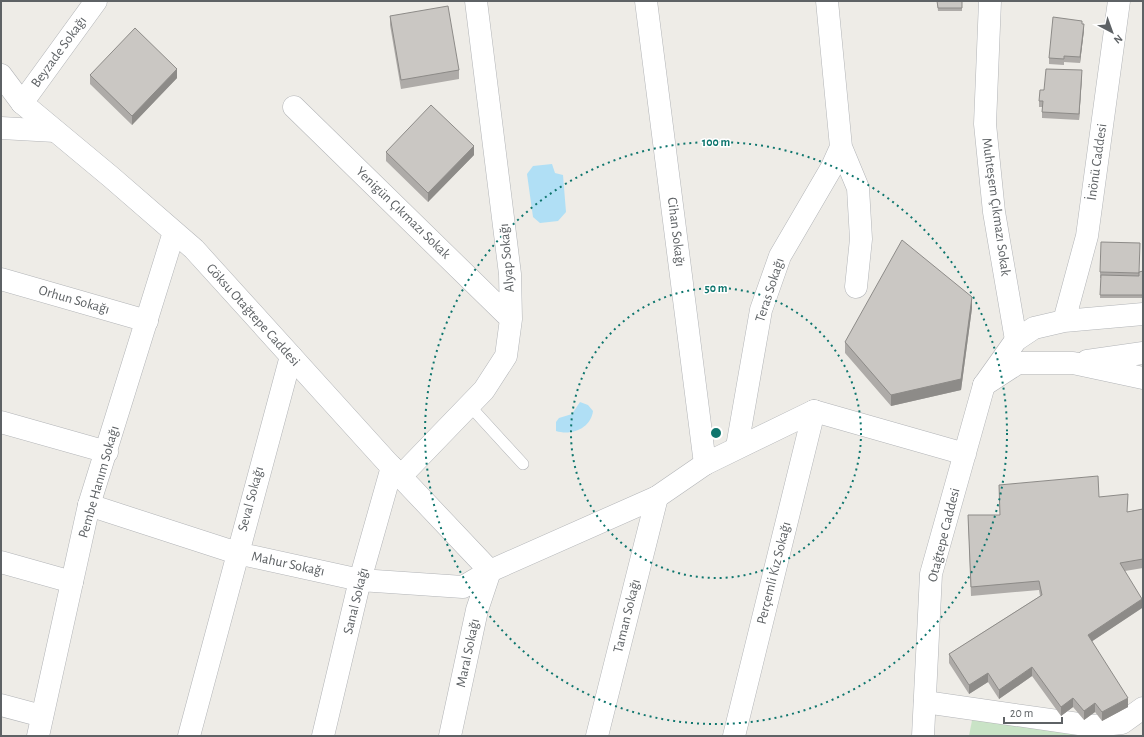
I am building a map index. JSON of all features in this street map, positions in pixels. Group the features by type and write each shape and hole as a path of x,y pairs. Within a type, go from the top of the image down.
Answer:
{"street":[{"name":"Beyzade Sokağı","path":"22,103 96,1"},
{"name":"Alyap Sokağı","path":"397,472 484,390 506,356 511,319 510,274 476,1"},
{"name":"Cihan Sokağı","path":"646,1 705,464"},
{"name":"Teras Sokağı","path":"827,1 841,147 858,188 861,239 856,287"},
{"name":"Muhteşem Çıkmazı Sokak","path":"990,1 985,124 994,212 1016,340"},
{"name":"İnönü Caddesi","path":"1064,321 1087,236 1119,1"},
{"name":"Göksu Otağtepe Caddesi","path":"1,75 22,103 194,249 397,472 490,571"},
{"name":"Yenigün Çıkmazı Sokak","path":"294,107 511,319"},
{"path":"1,128 55,130"},
{"name":"Teras Sokağı","path":"737,447 761,310 780,256 832,167 841,147"},
{"name":"Pembe Hanım Sokağı","path":"40,726 90,505 174,232"},
{"name":"Orhun Sokağı","path":"1,279 147,321"},
{"path":"984,385 1016,340 1034,328 1064,321 1143,314"},
{"path":"984,385 1018,363 1073,362 1143,353"},
{"name":"Seval Sokağı","path":"189,736 236,553 291,356"},
{"path":"1073,362 1143,378"},
{"name":"Otağtepe Caddesi","path":"923,736 931,574 984,385"},
{"name":"Mahur Sokağı","path":"90,505 236,553 360,580 463,587 490,571 657,497 705,464 737,447 814,411"},
{"path":"814,411 965,454"},
{"name":"Perçemli Kız Sokağı","path":"734,736 814,411"},
{"path":"1,422 107,452"},
{"name":"Sanal Sokağı","path":"323,736 360,580 397,472"},
{"name":"Taman Sokağı","path":"597,736 657,497"},
{"path":"1,562 72,582"},
{"name":"Maral Sokağı","path":"450,736 477,610 490,571"},
{"path":"925,702 1093,726 1122,723 1143,708"},
{"path":"1,705 40,726"}],"lane":[{"path":"469,405 523,464"}],"green space":[{"path":"973,715 1111,736 969,736"}],"water":[{"path":"552,164 555,173 563,175 566,212 558,221 540,223 533,217 527,174 533,166"},
{"path":"580,402 588,405 593,411 589,422 580,429 574,431 556,431 556,422 559,418 572,414"}],"building":[{"path":"937,1 962,1 962,8 938,8"},
{"path":"448,6 459,70 401,80 390,16"},
{"path":"1053,17 1082,21 1082,24 1084,24 1080,57 1064,56 1064,59 1049,58"},
{"path":"135,28 177,69 132,116 90,75"},
{"path":"1046,69 1082,70 1079,114 1042,112 1043,101 1039,101 1040,90 1044,90"},
{"path":"431,105 474,146 428,193 386,152"},
{"path":"902,240 972,297 961,379 891,395 845,342"},
{"path":"1101,242 1140,243 1139,273 1100,272"},
{"path":"1143,271 1143,295 1100,295 1101,275 1139,276 1139,272"},
{"path":"1098,476 1099,497 1128,494 1127,512 1143,509 1143,559 1120,563 1142,599 1088,635 1128,698 1102,712 1095,703 1084,711 1073,698 1061,707 1032,667 999,690 988,673 969,685 949,654 1042,595 1039,581 971,587 968,515 1000,515 999,485"}]}
